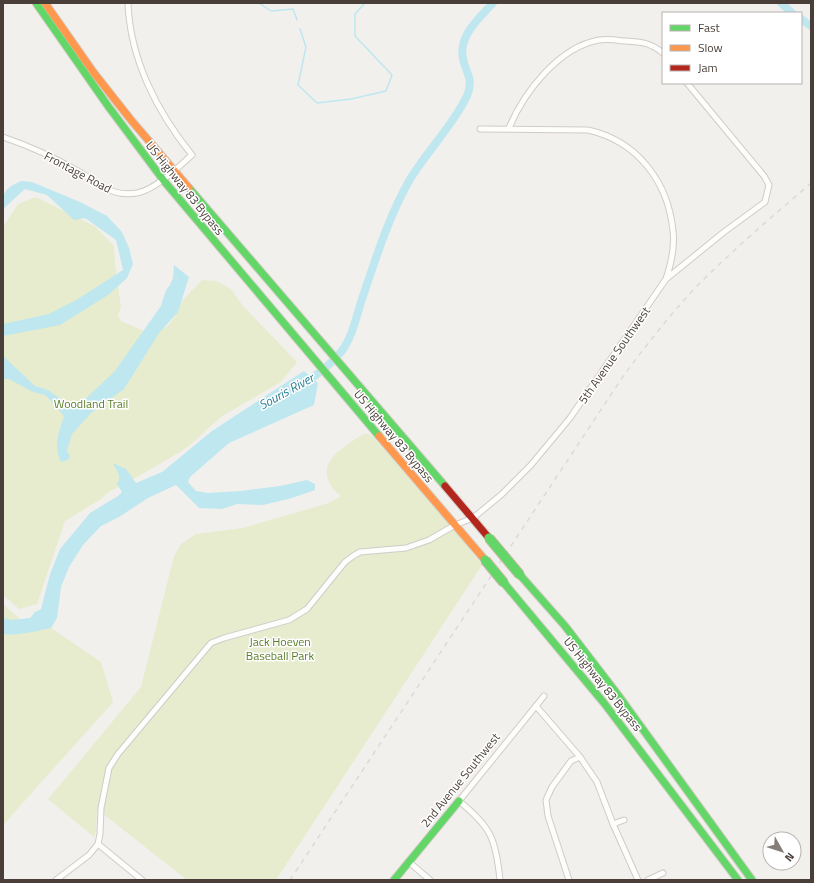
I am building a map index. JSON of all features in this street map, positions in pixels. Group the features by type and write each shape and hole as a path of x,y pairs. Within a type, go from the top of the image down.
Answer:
{"main road":[{"name":"US Highway 83 Bypass","path":"36,3 87,78 162,180 217,247 485,560 608,709 738,880"},
{"name":"US Highway 83 Bypass","path":"45,3 102,84 565,626 653,742 752,880"},
{"name":"2nd Avenue Southwest","path":"394,880 459,801"},
{"path":"729,849 759,880"}],"street":[{"name":"Frontage Road","path":"3,137 21,143 56,159 114,192 122,193 138,193 150,188 175,170 192,155 173,132 157,105 147,83 133,37 128,3"},
{"path":"509,128 524,98 548,70 566,53 589,42 601,40 652,44 661,51"},
{"name":"5th Avenue Southwest","path":"98,844 101,808 109,768 120,752 211,643 289,620 298,615 307,609 345,562 360,552 392,550 415,546 455,525 473,518 515,482 570,418 666,279 707,245 765,202 769,185 764,176 687,84"},
{"path":"480,129 509,128 588,130 602,133 615,139 638,156 649,167 658,181 666,198 670,213 674,231 671,263 666,279"},
{"name":"2nd Avenue Southwest","path":"459,801 544,696"},
{"path":"536,706 580,757 597,782 613,824 638,880"},
{"path":"569,880 548,816 546,800 552,787 571,762 580,757"},
{"path":"459,801 476,815 489,833 495,845 500,880"},
{"path":"613,824 624,820"},
{"path":"56,880 90,855 98,844 142,880"},
{"path":"409,862 430,880"},
{"path":"648,880 663,873"}],"green space":[{"name":"Woodland Trail","path":"36,197 96,227 114,246 121,307 118,315 121,321 151,334 168,326 175,316 182,301 202,280 216,281 231,289 243,306 297,362 281,382 222,416 180,452 127,483 110,491 101,499 65,521 37,604 19,609 3,595 3,227 18,204"},
{"name":"Jack Hoeven Baseball Park","path":"363,434 369,434 374,438 448,522 482,565 276,880 187,880 97,809 96,830 94,837 48,799 141,687 174,556 181,544 196,534 243,528 329,503 341,496 334,490 328,480 327,471 329,464 339,450"},
{"path":"3,604 21,620 51,628 101,662 113,702 3,825"}],"water":[{"path":"21,181 32,182 80,202 107,216 122,232 129,248 133,264 127,278 108,295 60,325 3,336 3,324 49,314 78,299 123,270 116,240 85,218 74,220 47,195 25,189 3,209 4,194 11,186"},
{"path":"174,265 189,277 178,312 159,333 124,389 91,413 72,434 67,451 70,456 68,460 61,462 57,445 64,416 45,395 33,392 9,379 3,379 3,356 35,386 48,390 62,400 78,406 115,371 161,306 166,290 173,278"},
{"path":"304,371 318,383 314,405 229,443 190,477 188,482 196,491 208,493 241,491 280,486 307,480 315,484 315,490 292,498 263,505 237,504 222,509 199,508 176,485 148,498 119,517 101,526 83,545 69,567 61,587 57,618 51,628 21,634 3,634 3,618 12,620 30,618 35,612 41,609 50,574 60,549 90,513 122,492 117,484 119,475 113,463 126,469 136,483 162,472 212,431"}],"waterway":[{"path":"259,3 271,11 293,9 297,20"},
{"path":"300,29 306,47 298,85 317,103 351,99 386,91 392,75 355,36 355,14 365,3"},
{"name":"Souris River","path":"304,383 319,373 333,360 341,352 348,341 382,240 401,195 416,170 454,118 467,96 470,81 463,59 462,51 464,43 476,21 493,3"},
{"name":"Souris River","path":"781,3 791,12"},
{"name":"Souris River","path":"802,20 811,26"}],"railway":[{"path":"290,880 624,375 660,328 700,283 740,245 811,183"}],"traffic: fast":[{"path":"36,3 108,106 164,181 379,436"},
{"path":"189,188 445,486"},
{"path":"489,538 520,575"},
{"path":"485,560 504,583"},
{"path":"520,575 565,626 618,695 752,880"},
{"path":"504,583 604,703 738,880"},
{"path":"394,880 459,801"}],"traffic: slow":[{"path":"45,3 94,73 131,120 189,188"},
{"path":"379,436 485,560"}],"traffic: jam":[{"path":"445,486 489,538"}]}
